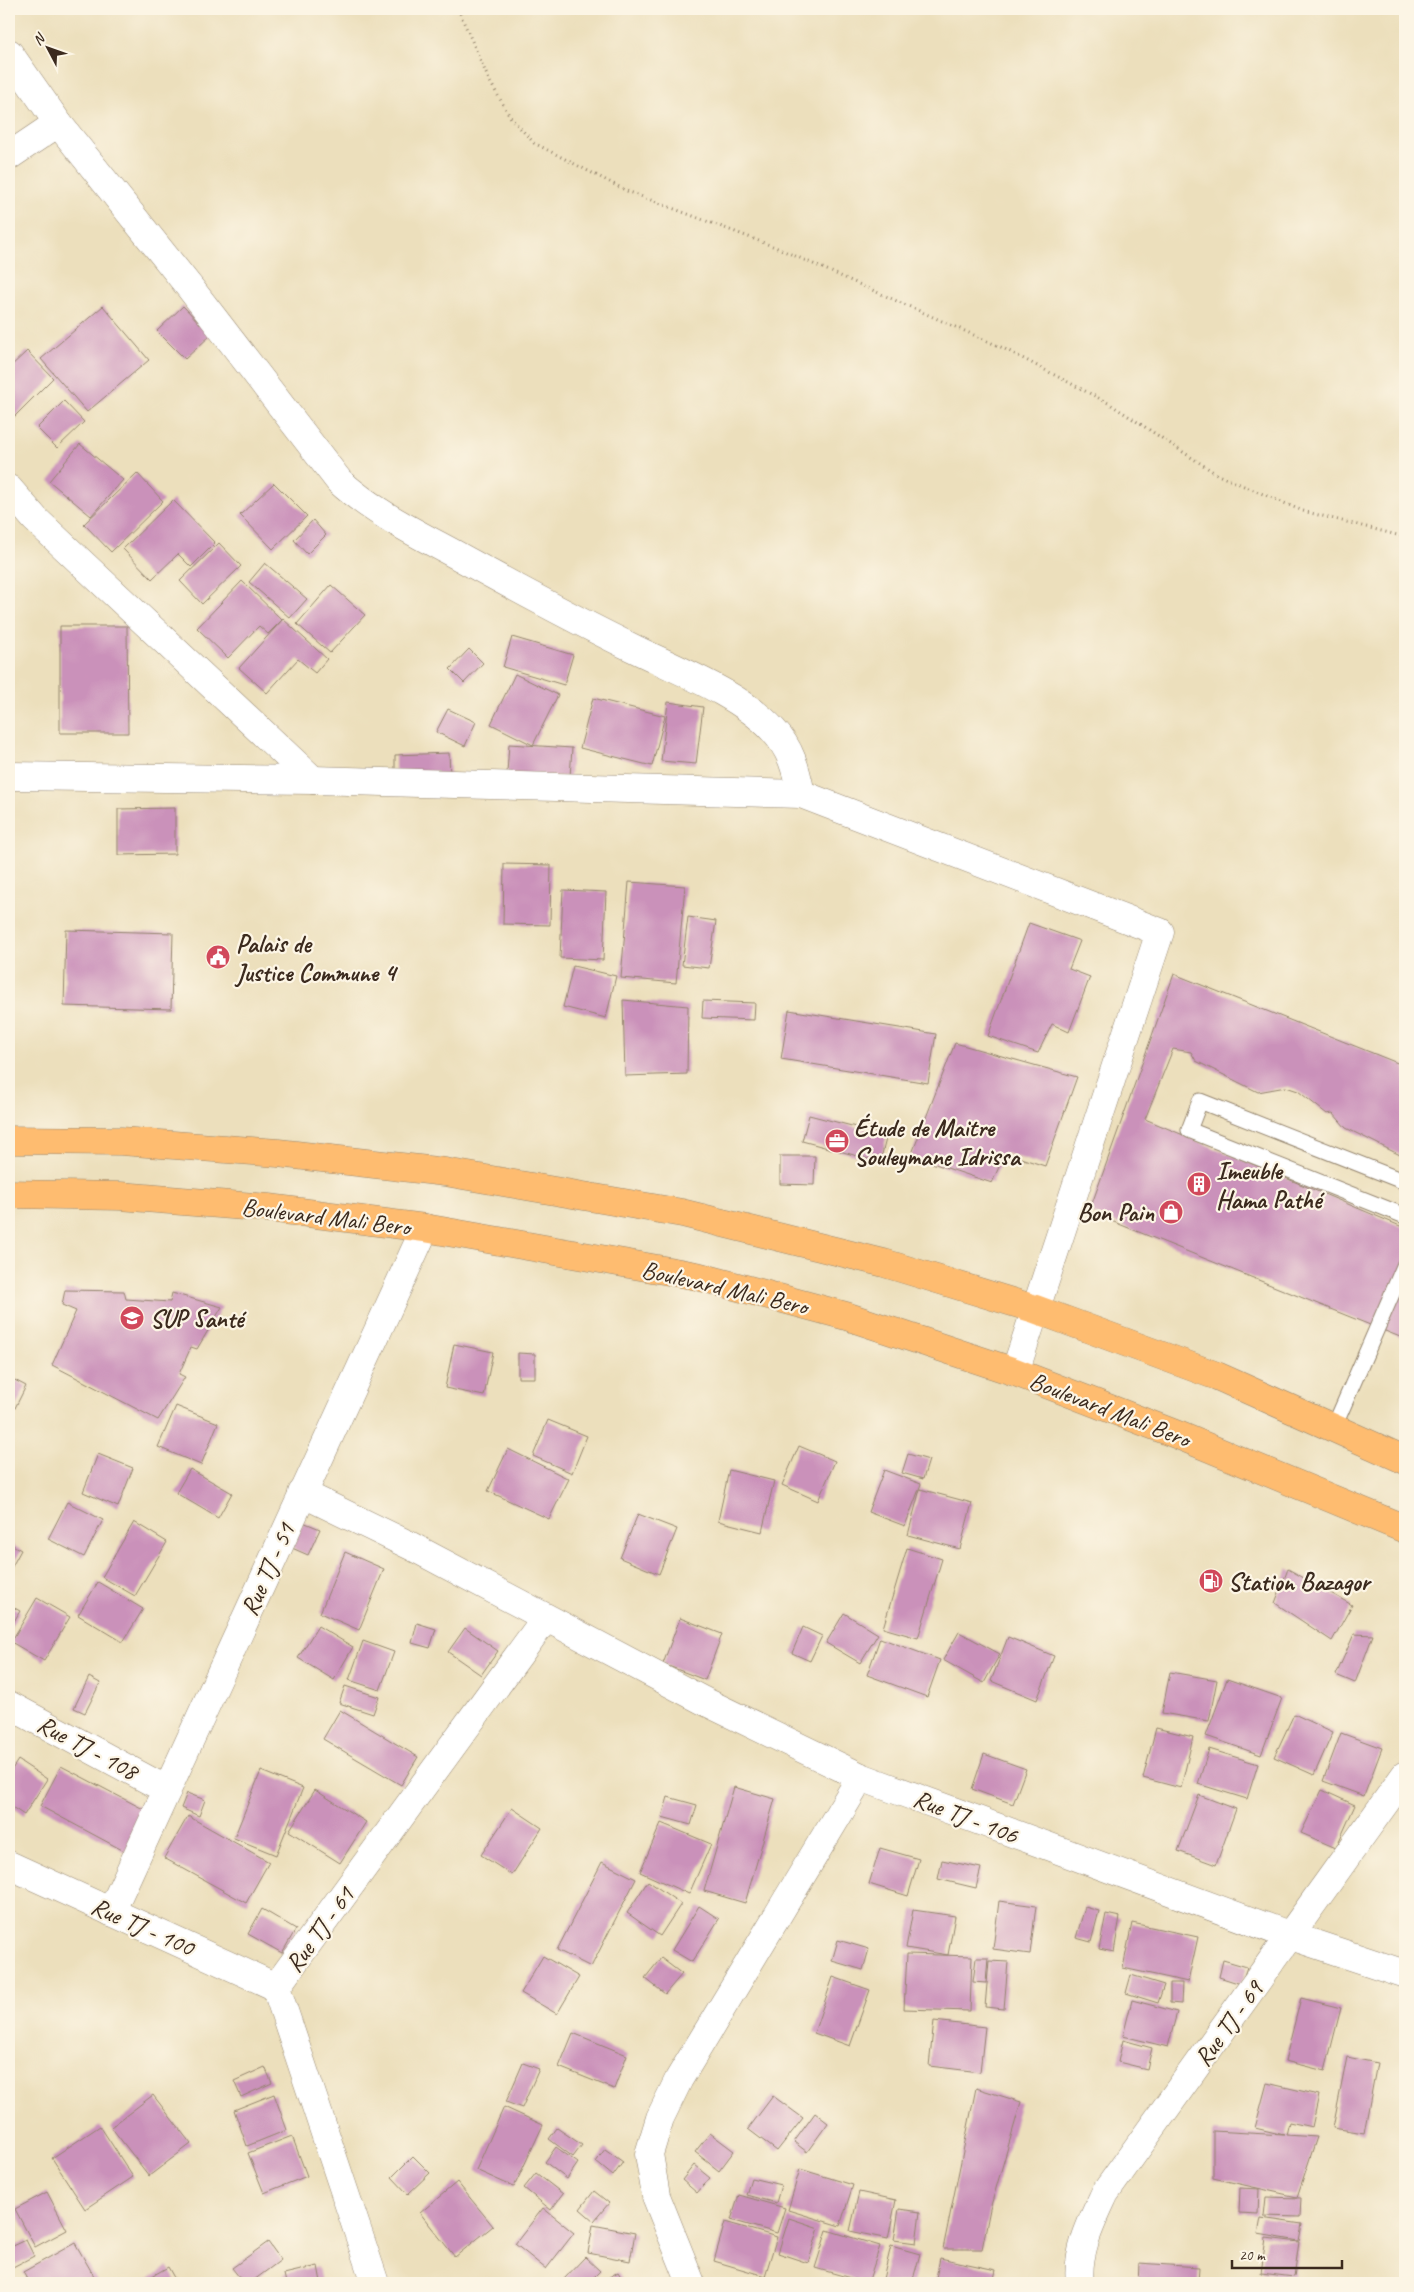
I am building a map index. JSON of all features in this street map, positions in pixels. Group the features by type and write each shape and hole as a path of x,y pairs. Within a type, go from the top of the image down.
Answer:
{"main road":[{"path":"9,1140 121,1141 278,1153 445,1172 682,1213 884,1263 1035,1309 1217,1376 1405,1460"},
{"name":"Boulevard Mali Bero","path":"9,1194 120,1196 249,1206 425,1228 697,1276 846,1316 1015,1372 1186,1439 1405,1529"}],"street":[{"path":"9,53 58,123 191,289 319,456 339,480 357,497 387,517 571,618 699,680 749,709 773,729 788,748 796,770 801,794"},
{"path":"9,156 58,123"},
{"path":"9,489 35,518 313,780"},
{"path":"9,776 313,780 801,794 1160,932 1015,1372"},
{"name":"Rue TJ - 51","path":"111,1912 425,1228"},
{"name":"Rue TJ - 106","path":"302,1493 411,1546 545,1619 702,1700 861,1777 1291,1936 1405,1974"},
{"name":"Rue TJ - 61","path":"375,2283 276,1987 545,1619"},
{"name":"Rue TJ - 108","path":"9,1705 167,1790"},
{"name":"Rue TJ - 69","path":"1080,2283 1079,2275 1086,2235 1105,2193 1405,1775"},
{"path":"691,2283 656,2196 649,2154 660,2118 678,2079 861,1777"},
{"name":"Rue TJ - 100","path":"9,1865 276,1987"}],"lane":[{"path":"1405,1182 1200,1101 1189,1130 1405,1216"},
{"path":"1334,1427 1405,1264"}],"path":[{"path":"458,9 489,80 511,118 534,143 627,191 775,247 1002,348 1110,404 1218,475 1303,511 1405,536"}],"building":[{"path":"103,306 149,360 87,412 41,359"},
{"path":"183,306 211,335 185,359 157,331"},
{"path":"27,351 53,378 12,419 9,416 9,368"},
{"path":"64,401 84,422 57,448 37,428"},
{"path":"80,444 123,480 91,516 49,481"},
{"path":"137,473 163,501 111,552 84,524"},
{"path":"274,483 307,516 273,549 240,515"},
{"path":"173,500 215,543 191,567 178,554 152,579 123,549"},
{"path":"313,520 326,535 307,554 294,540"},
{"path":"219,543 241,566 202,604 180,581"},
{"path":"265,563 307,599 290,618 249,582"},
{"path":"242,581 282,620 268,634 259,626 228,658 197,628"},
{"path":"331,585 365,615 330,653 297,624"},
{"path":"283,619 327,659 315,673 298,659 267,693 239,668"},
{"path":"60,626 127,626 128,733 60,733"},
{"path":"512,637 573,655 564,685 503,667"},
{"path":"469,649 483,663 464,683 450,669"},
{"path":"515,674 558,695 533,745 491,724"},
{"path":"593,698 665,716 652,766 580,748"},
{"path":"668,702 703,707 696,764 661,761"},
{"path":"448,709 476,722 465,746 436,732"},
{"path":"509,744 572,748 570,777 507,773"},
{"path":"449,753 450,778 395,780 395,755"},
{"path":"175,808 175,854 118,855 118,809"},
{"path":"504,864 551,865 550,925 503,924"},
{"path":"629,882 685,886 676,983 621,978"},
{"path":"563,890 606,892 603,960 560,958"},
{"path":"688,917 716,921 709,968 682,965"},
{"path":"1029,923 1080,941 1069,969 1090,977 1069,1032 1052,1024 1038,1053 988,1036"},
{"path":"66,930 173,933 171,1009 64,1006"},
{"path":"573,966 616,976 606,1018 563,1007"},
{"name":"Imeuble Hama Pathé","path":"1174,974 1405,1066 1405,1151 1400,1155 1346,1128 1333,1113 1327,1114 1298,1091 1286,1087 1258,1092 1196,1061 1191,1052 1173,1049 1145,1119 1405,1228 1405,1339 1089,1212"},
{"path":"623,1000 688,1006 687,1074 625,1076"},
{"path":"703,1001 755,1003 754,1020 702,1018"},
{"path":"789,1010 936,1034 928,1083 781,1059"},
{"path":"955,1043 1077,1077 1045,1166 1005,1153 992,1183 911,1156"},
{"path":"809,1115 887,1135 880,1162 802,1141"},
{"path":"780,1156 815,1156 814,1185 780,1184"},
{"path":"65,1290 124,1291 126,1299 170,1302 172,1293 222,1307 197,1349 191,1347 179,1374 185,1377 158,1420 52,1365 76,1311 62,1305"},
{"path":"454,1344 493,1352 484,1396 445,1388"},
{"path":"518,1353 535,1354 535,1378 518,1378"},
{"path":"9,1377 26,1386 9,1420"},
{"path":"176,1406 218,1423 201,1465 158,1447"},
{"path":"548,1420 587,1436 572,1473 533,1456"},
{"path":"799,1446 835,1461 818,1501 782,1485"},
{"path":"508,1449 569,1479 549,1519 488,1491"},
{"path":"98,1454 133,1468 118,1507 83,1492"},
{"path":"908,1454 929,1460 923,1479 902,1473"},
{"path":"190,1469 232,1493 218,1518 176,1493"},
{"path":"729,1470 774,1481 762,1532 718,1521"},
{"path":"884,1470 921,1484 905,1526 868,1512"},
{"path":"920,1489 972,1503 960,1549 908,1535"},
{"path":"67,1502 103,1520 84,1557 48,1539"},
{"path":"638,1514 677,1529 659,1574 620,1558"},
{"path":"134,1522 167,1542 135,1596 102,1577"},
{"path":"303,1522 320,1529 308,1555 292,1548"},
{"path":"9,1543 21,1550 9,1572"},
{"path":"907,1548 942,1559 918,1638 883,1628"},
{"path":"345,1552 384,1569 359,1630 320,1613"},
{"path":"1288,1569 1352,1605 1332,1641 1275,1603"},
{"path":"98,1582 143,1609 123,1642 78,1615"},
{"path":"37,1598 70,1617 44,1661 11,1642"},
{"path":"9,1605 20,1611 9,1630"},
{"path":"844,1613 878,1634 860,1663 826,1643"},
{"path":"680,1618 722,1634 705,1680 663,1664"},
{"path":"417,1623 436,1629 430,1648 412,1643"},
{"path":"318,1626 353,1647 334,1680 298,1658"},
{"path":"803,1627 822,1636 810,1661 792,1653"},
{"path":"465,1628 498,1651 481,1675 448,1652"},
{"path":"959,1632 1000,1654 984,1683 943,1660"},
{"path":"1354,1634 1373,1635 1355,1683 1336,1675"},
{"path":"1008,1637 1054,1656 1037,1700 991,1681"},
{"path":"880,1638 940,1660 927,1697 867,1675"},
{"path":"363,1641 394,1652 380,1690 349,1680"},
{"path":"1170,1672 1217,1680 1209,1721 1162,1713"},
{"path":"89,1677 100,1683 85,1713 74,1708"},
{"path":"1227,1679 1282,1698 1261,1755 1206,1736"},
{"path":"345,1686 379,1697 373,1714 339,1703"},
{"path":"340,1710 418,1757 401,1785 323,1739"},
{"path":"1294,1714 1333,1732 1314,1775 1274,1757"},
{"path":"1156,1728 1193,1737 1181,1788 1143,1778"},
{"path":"1341,1733 1382,1748 1364,1796 1323,1781"},
{"path":"1209,1749 1258,1764 1247,1799 1198,1784"},
{"path":"984,1754 1026,1769 1013,1804 972,1789"},
{"path":"18,1760 47,1779 24,1815 9,1805 9,1774"},
{"path":"61,1766 147,1811 126,1852 40,1806"},
{"path":"261,1771 303,1788 276,1855 234,1838"},
{"path":"734,1787 775,1799 745,1903 704,1891"},
{"path":"315,1790 366,1822 340,1863 289,1831"},
{"path":"1322,1790 1355,1805 1336,1848 1301,1833"},
{"path":"187,1793 205,1800 199,1816 181,1808"},
{"path":"1199,1795 1236,1809 1216,1865 1178,1851"},
{"path":"668,1797 697,1805 691,1825 662,1817"},
{"path":"512,1808 542,1828 512,1875 481,1855"},
{"path":"188,1816 269,1862 246,1903 164,1858"},
{"path":"661,1823 711,1844 689,1894 640,1872"},
{"path":"880,1848 919,1859 908,1896 869,1884"},
{"path":"942,1860 981,1868 976,1888 938,1879"},
{"path":"602,1862 636,1879 591,1967 557,1950"},
{"path":"648,1881 681,1904 660,1936 627,1913"},
{"path":"999,1901 1036,1906 1030,1954 993,1949"},
{"path":"699,1906 719,1919 692,1962 672,1950"},
{"path":"1085,1907 1099,1911 1091,1942 1076,1938"},
{"path":"262,1909 296,1929 282,1953 248,1934"},
{"path":"913,1910 955,1916 948,1955 906,1948"},
{"path":"1106,1914 1120,1917 1114,1952 1099,1949"},
{"path":"1132,1923 1198,1937 1188,1982 1123,1968"},
{"path":"838,1940 869,1949 863,1970 832,1961"},
{"path":"907,1954 972,1956 970,2011 904,2009"},
{"path":"543,1956 579,1977 557,2014 521,1993"},
{"path":"661,1958 682,1974 665,1994 645,1978"},
{"path":"976,1958 988,1958 986,1983 973,1982"},
{"path":"1223,1960 1247,1967 1241,1984 1219,1977"},
{"path":"989,1961 1008,1962 1004,2009 985,2007"},
{"path":"1131,1975 1164,1985 1158,2003 1126,1993"},
{"path":"833,1977 870,1990 850,2046 814,2033"},
{"path":"1170,1983 1182,1983 1181,2004 1170,2003"},
{"path":"1301,1998 1341,2008 1325,2071 1285,2061"},
{"path":"1132,2000 1177,2012 1168,2047 1123,2036"},
{"path":"934,2021 985,2027 980,2072 929,2066"},
{"path":"573,2033 627,2055 614,2089 559,2067"},
{"path":"1123,2040 1152,2048 1147,2069 1118,2062"},
{"path":"1347,2057 1377,2063 1364,2133 1333,2128"},
{"path":"523,2063 539,2069 522,2108 506,2102"},
{"path":"265,2067 272,2083 241,2097 234,2081"},
{"path":"1267,2083 1319,2095 1312,2127 1289,2122 1286,2135 1317,2137 1297,2197 1213,2178 1213,2131 1284,2135 1255,2128"},
{"path":"976,2088 1021,2102 990,2209 982,2249 943,2249"},
{"path":"274,2094 287,2130 247,2146 234,2110"},
{"path":"153,2095 191,2144 149,2176 111,2127"},
{"path":"773,2096 803,2118 777,2151 748,2129"},
{"path":"504,2107 543,2125 514,2187 476,2170"},
{"path":"815,2113 828,2123 807,2152 794,2142"},
{"path":"100,2126 133,2177 85,2209 52,2158"},
{"path":"557,2128 582,2145 573,2157 549,2139"},
{"path":"710,2133 734,2151 719,2171 695,2152"},
{"path":"292,2136 307,2176 264,2193 248,2153"},
{"path":"556,2147 578,2163 567,2179 545,2162"},
{"path":"605,2149 623,2162 613,2176 596,2162"},
{"path":"413,2156 430,2173 408,2194 392,2177"},
{"path":"694,2165 710,2178 697,2193 682,2180"},
{"path":"800,2169 853,2185 840,2226 788,2210"},
{"path":"536,2173 563,2194 551,2210 524,2188"},
{"path":"751,2178 781,2185 776,2203 746,2195"},
{"path":"457,2182 493,2226 455,2257 420,2213"},
{"path":"1240,2188 1259,2189 1258,2214 1239,2213"},
{"path":"594,2191 609,2203 594,2221 580,2209"},
{"path":"47,2192 67,2230 35,2247 15,2209"},
{"path":"859,2192 896,2200 888,2239 850,2231"},
{"path":"739,2195 785,2208 777,2233 731,2220"},
{"path":"1266,2197 1301,2198 1300,2217 1264,2216"},
{"path":"543,2208 574,2233 546,2269 515,2244"},
{"path":"899,2209 920,2212 916,2243 894,2240"},
{"path":"789,2218 819,2228 808,2263 778,2253"},
{"path":"1261,2218 1302,2224 1299,2241 1258,2234"},
{"path":"725,2222 777,2237 765,2276 714,2261"},
{"path":"593,2225 635,2233 630,2261 588,2253"},
{"path":"827,2230 880,2246 868,2283 815,2268"},
{"path":"1266,2238 1299,2242 1294,2277 1261,2273"},
{"path":"26,2240 34,2256 9,2269 9,2248"},
{"path":"268,2242 281,2260 250,2283 244,2283 232,2268"},
{"path":"75,2243 98,2283 29,2283 23,2272"},
{"path":"891,2246 920,2254 912,2283 882,2283"},
{"path":"585,2257 600,2271 588,2283 568,2283 564,2279"},
{"path":"940,2258 996,2270 993,2283 935,2283"},
{"path":"1139,2263 1199,2267 1198,2283 1138,2283"},
{"path":"318,2266 321,2282 286,2283 284,2274"},
{"path":"168,2267 177,2283 140,2283"},
{"path":"618,2272 625,2283 608,2283 606,2279"},
{"path":"1259,2279 1294,2282 1259,2283"}],"place":[{"name":"Palais de Justice Commune 4","path":"218,957"},
{"name":"Étude de Maitre Souleymane Idrissa","path":"837,1141"},
{"name":"Imeuble Hama Pathé","path":"1199,1184"},
{"name":"Bon Pain","path":"1171,1212"},
{"name":"SUP Santé","path":"132,1318"},
{"name":"Station Bazagor","path":"1211,1581"}]}
